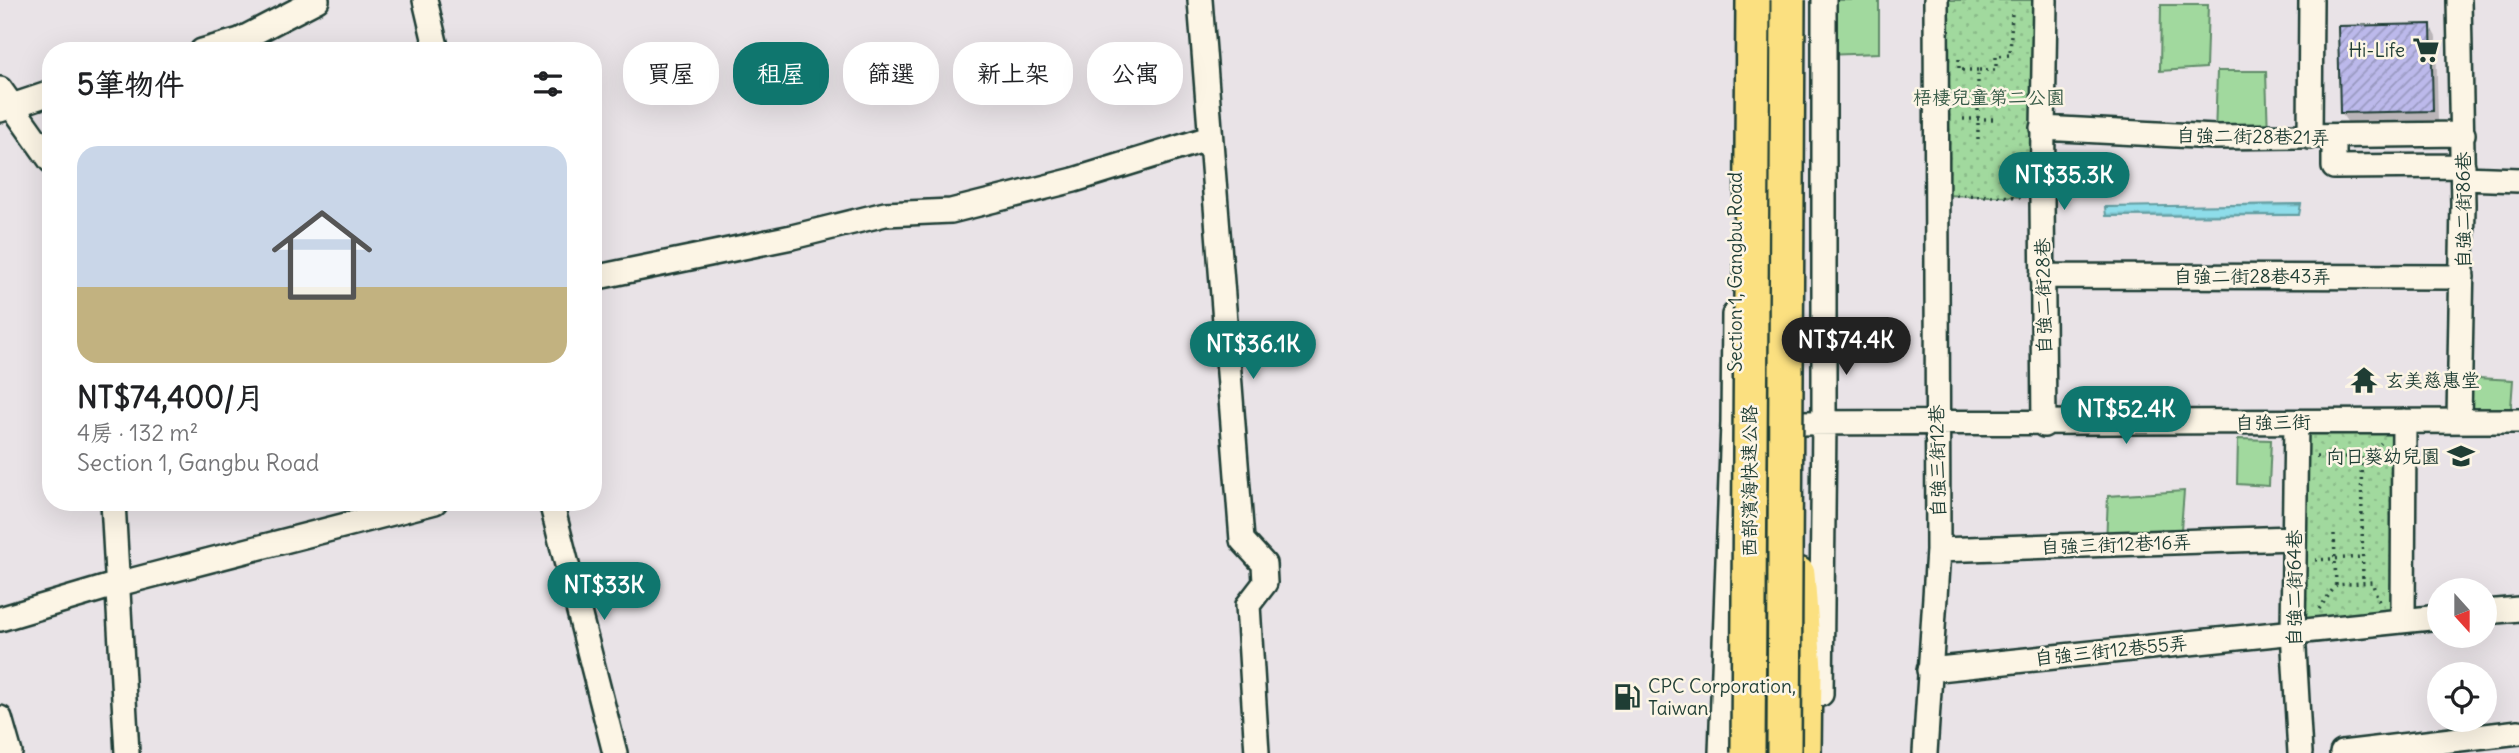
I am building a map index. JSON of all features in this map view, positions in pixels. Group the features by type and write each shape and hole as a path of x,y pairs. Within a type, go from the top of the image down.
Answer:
{"highway":[{"name":"西部濱海快速公路","path":"1748,753 1753,0"},
{"name":"西部濱海快速公路","path":"1784,753 1788,0"},
{"path":"1785,467 1795,526 1805,669 1804,753"},
{"path":"1735,753 1738,522 1749,473"}],"street":[{"path":"247,42 317,0"},
{"path":"425,0 436,42"},
{"path":"1200,0 1242,540 1264,564 1265,583 1248,605 1257,753"},
{"name":"Section 1, Gangbu Road","path":"1721,753 1733,423 1737,0"},
{"name":"Section 1, Gangbu Road","path":"1764,753 1772,0"},
{"path":"1820,753 1824,424 1824,0"},
{"name":"自強三街12巷","path":"1925,753 1938,550 1934,195 1936,0"},
{"name":"自強二街28巷","path":"2044,425 2042,128 2045,0"},
{"path":"2310,137 2311,0"},
{"name":"自強二街86巷","path":"2459,0 2463,134 2459,420"},
{"path":"42,94 3,101 42,150"},
{"name":"自強二街28巷21弄","path":"2042,128 2334,138 2463,134"},
{"path":"602,276 792,237 885,214 951,211 1074,180 1210,138"},
{"path":"2334,138 2334,167 2463,172 2519,180"},
{"name":"自強二街28巷43弄","path":"2042,276 2462,276"},
{"path":"2403,620 2404,421"},
{"name":"自強三街","path":"1733,423 2044,425 2519,421"},
{"name":"自強二街64巷","path":"2296,422 2293,631 2300,753"},
{"path":"114,511 127,753"},
{"path":"0,619 118,584 400,511"},
{"path":"553,511 615,753"},
{"name":"自強三街12巷16弄","path":"1938,550 2293,538"},
{"path":"2497,611 2519,609"},
{"name":"自強三街12巷55弄","path":"1929,670 2427,618"},
{"path":"0,718 10,753"},
{"path":"2342,753 2519,733"}],"path":[{"path":"1978,139 1978,70 1996,70 1996,56 2010,55 2011,13"},
{"path":"1964,119 1993,119"},
{"path":"1934,195 2042,197"},
{"path":"2309,451 2316,457 2368,457 2381,443"},
{"path":"2361,457 2363,582"},
{"path":"2316,614 2336,585 2334,534"},
{"path":"2315,560 2362,557"},
{"path":"2336,585 2372,582 2381,607"}],"green space":[{"path":"1824,0 1879,0 1879,53 1824,55"},
{"name":"梧棲兒童第二公園","path":"1936,0 2045,0 2042,197 1934,195"},
{"path":"2161,5 2208,5 2206,68 2160,71"},
{"path":"2217,71 2266,71 2268,137 2215,137"},
{"path":"2460,377 2513,380 2510,421 2459,420"},
{"path":"2404,421 2403,620 2293,631 2296,422"},
{"path":"2238,439 2271,440 2269,486 2237,484"},
{"path":"2184,491 2180,542 2106,544 2108,496"}],"water":[{"path":"2301,204 2299,215 2106,216 2105,207"}],"building":[{"path":"2431,24 2433,111 2340,113 2338,26"}],"place":[{"name":"Hi-Life","path":"2426,50"},
{"name":"玄美慈惠堂","path":"2364,380"},
{"name":"向日葵幼兒園","path":"2461,456"},
{"name":"CPC Corporation, Taiwan","path":"1627,697"}]}
